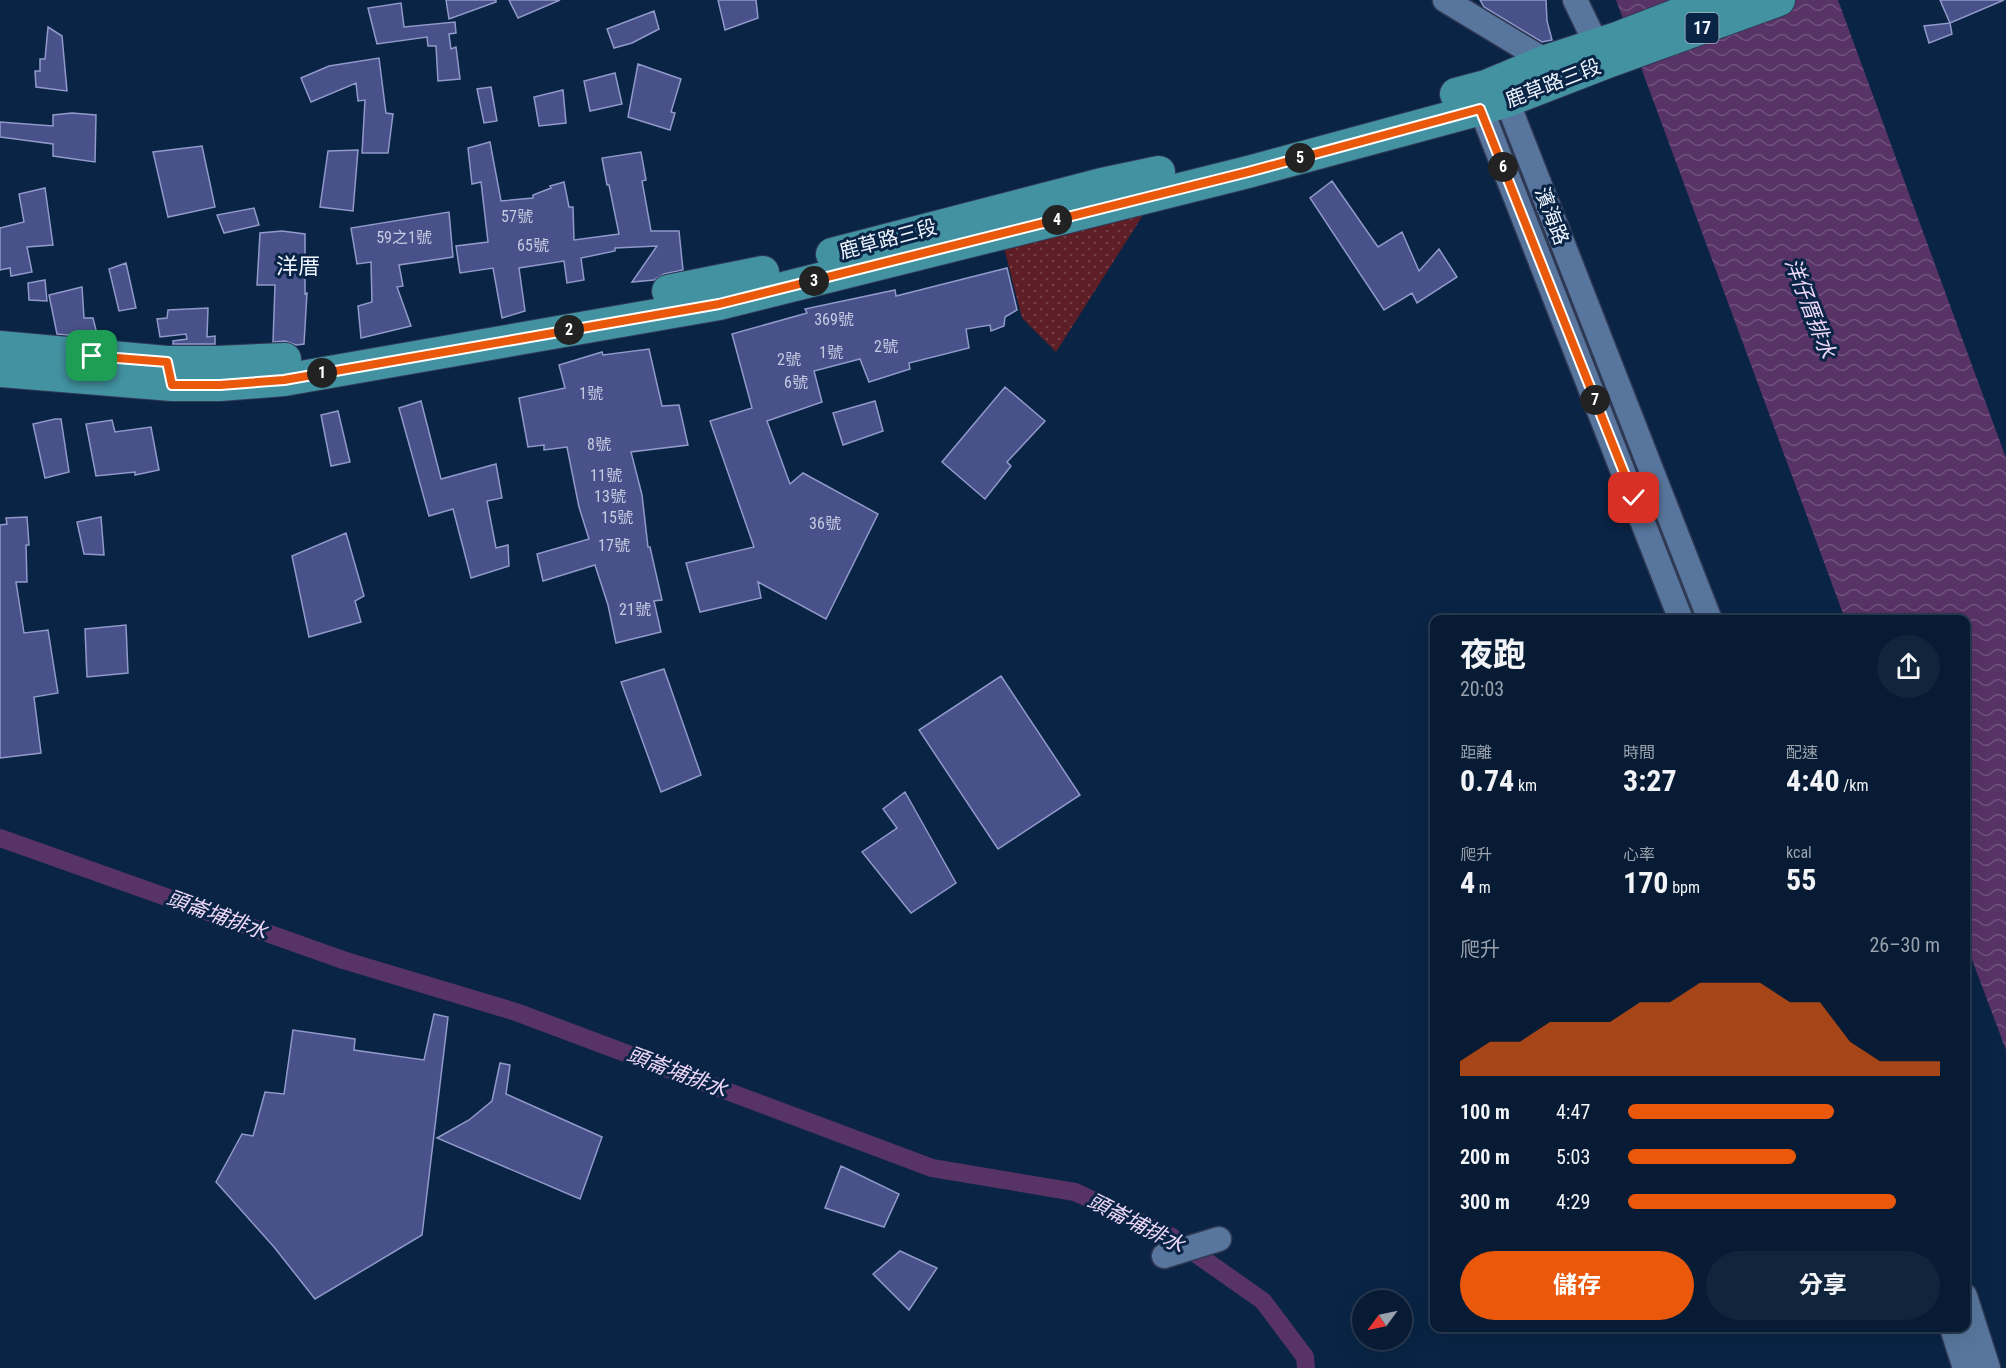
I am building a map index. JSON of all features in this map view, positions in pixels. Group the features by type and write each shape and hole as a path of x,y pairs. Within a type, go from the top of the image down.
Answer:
{"main road":[{"name":"17","path":"1611,50 1715,0"},
{"name":"17","path":"1611,50 1779,0"},
{"name":"鹿草路三段","path":"1491,98 1546,61 1611,50"},
{"name":"鹿草路三段","path":"0,371 219,374 277,360 420,338 705,285 760,273 1102,184 1121,182 1252,150 1491,98 1611,50"},
{"name":"鹿草路三段","path":"0,347 169,374"}],"street":[{"path":"1445,0 1546,61"},
{"path":"1575,0 1611,50"},
{"name":"濱海路","path":"1491,98 1679,615"},
{"name":"濱海路","path":"1491,98 1708,615"},
{"path":"1164,1256 1219,1239"},
{"path":"1970,1312 1988,1368"},
{"path":"1953,1332 1965,1368"}],"shaded area":[{"path":"1143,215 1056,352 1022,318 1004,248"}],"water":[{"name":"洋仔厝排水","path":"1616,0 1838,0 2006,458 2006,1050 1970,954 1970,615 1844,615"}],"building":[{"path":"446,0 496,0 496,2 449,19"},
{"path":"509,0 560,0 518,18"},
{"path":"718,0 756,0 758,18 725,30"},
{"path":"1480,0 1546,0 1547,21 1552,40 1542,42 1484,7"},
{"path":"1940,0 2004,0 1950,23"},
{"path":"401,3 404,27 455,22 456,33 449,34 451,49 456,47 460,79 438,81 436,46 428,46 427,37 377,44 368,8"},
{"path":"654,11 659,29 632,43 614,48 607,29"},
{"path":"1950,23 1952,34 1929,43 1924,26"},
{"path":"48,27 62,36 67,91 36,87 35,71 40,71 40,59 45,59"},
{"path":"379,58 386,113 393,114 388,153 362,153 365,100 358,101 356,83 311,102 301,78 329,66"},
{"path":"638,64 681,79 671,112 675,113 670,130 628,117"},
{"path":"615,73 622,104 590,111 584,81"},
{"path":"491,87 497,121 484,123 477,89"},
{"path":"563,90 566,123 539,126 534,97"},
{"path":"72,113 96,115 95,162 53,156 53,144 0,137 0,122 53,126 53,115"},
{"path":"490,142 501,201 533,198 533,195 551,188 550,186 564,182 569,207 573,207 574,240 619,234 602,158 641,152 646,180 642,181 651,231 679,231 683,270 664,274 654,280 632,282 657,246 615,248 615,251 581,258 584,280 567,283 564,261 519,268 525,311 502,318 493,268 460,273 456,246 488,242 481,182 472,184 468,148"},
{"path":"202,146 215,207 168,217 153,152"},
{"path":"358,150 353,211 320,207 328,151"},
{"path":"1332,181 1378,247 1402,232 1419,271 1439,249 1457,277 1417,303 1412,293 1384,310 1310,198"},
{"path":"45,188 53,245 27,247 32,272 11,276 10,268 0,270 0,228 24,222 19,194"},
{"path":"254,208 259,225 224,233 217,215"},
{"path":"449,212 453,257 399,265 403,286 397,287 411,326 361,338 358,306 372,302 371,262 357,264 351,228"},
{"path":"282,231 305,234 305,294 307,293 304,344 273,342 275,285 257,285 260,233"},
{"path":"126,263 136,308 119,311 109,269"},
{"path":"1007,268 1017,310 1005,317 1004,326 991,331 990,325 966,329 969,348 909,363 910,369 869,382 860,359 814,371 822,402 767,421 790,484 803,473 878,514 826,619 758,582 761,598 700,612 686,563 754,547 710,421 752,408 732,334 807,313 805,309 895,290 896,296"},
{"path":"45,280 47,301 29,300 28,283"},
{"path":"82,287 84,318 93,318 98,338 57,334 49,295"},
{"path":"208,308 207,337 215,336 215,344 173,344 173,341 187,339 186,334 160,337 157,319 167,318 168,310"},
{"path":"649,349 662,406 679,405 688,445 631,452 642,495 648,547 650,547 662,600 654,601 661,632 616,643 608,605 595,565 543,581 537,554 589,539 579,507 567,447 544,450 544,445 528,447 519,398 565,388 559,365 602,352 603,355"},
{"path":"1005,387 1045,421 1007,462 1011,466 985,499 942,462"},
{"path":"421,401 441,479 496,464 502,498 487,501 496,548 508,545 509,566 471,578 453,509 429,516 399,408"},
{"path":"875,401 883,431 843,445 833,413"},
{"path":"338,411 350,462 331,466 321,415"},
{"path":"61,419 69,472 45,478 33,424"},
{"path":"112,420 115,432 151,427 159,470 135,475 135,472 96,476 86,424"},
{"path":"27,517 29,545 26,545 27,582 16,582 24,633 48,630 58,693 34,697 41,753 0,758 0,525 7,524 6,518"},
{"path":"101,517 104,555 84,554 77,522"},
{"path":"346,533 364,596 355,601 361,622 309,637 292,556"},
{"path":"126,625 128,673 87,677 85,629"},
{"path":"664,669 701,775 661,792 621,682"},
{"path":"1001,676 1080,795 998,849 919,730"},
{"path":"905,792 956,883 911,913 862,852 897,828 883,809"},
{"path":"434,1014 448,1017 422,1235 315,1299 274,1247 216,1182 242,1134 253,1136 265,1092 284,1094 293,1030 355,1039 354,1050 424,1060"},
{"path":"500,1063 510,1065 506,1094 602,1137 580,1199 437,1138 469,1120 492,1101"},
{"path":"841,1166 899,1194 884,1227 825,1208"},
{"path":"900,1251 937,1268 909,1310 873,1274"}],"waterway":[{"name":"頭崙埔排水","path":"0,838 343,960 516,1012 932,1168 1075,1192 1172,1237 1263,1301 1305,1357 1306,1368"}],"district":[{"name":"洋厝","path":"298,266"}],"route":[{"path":"92,356 167,362 172,385 220,385 284,380 719,304 1248,172 1480,109 1634,498"}]}
